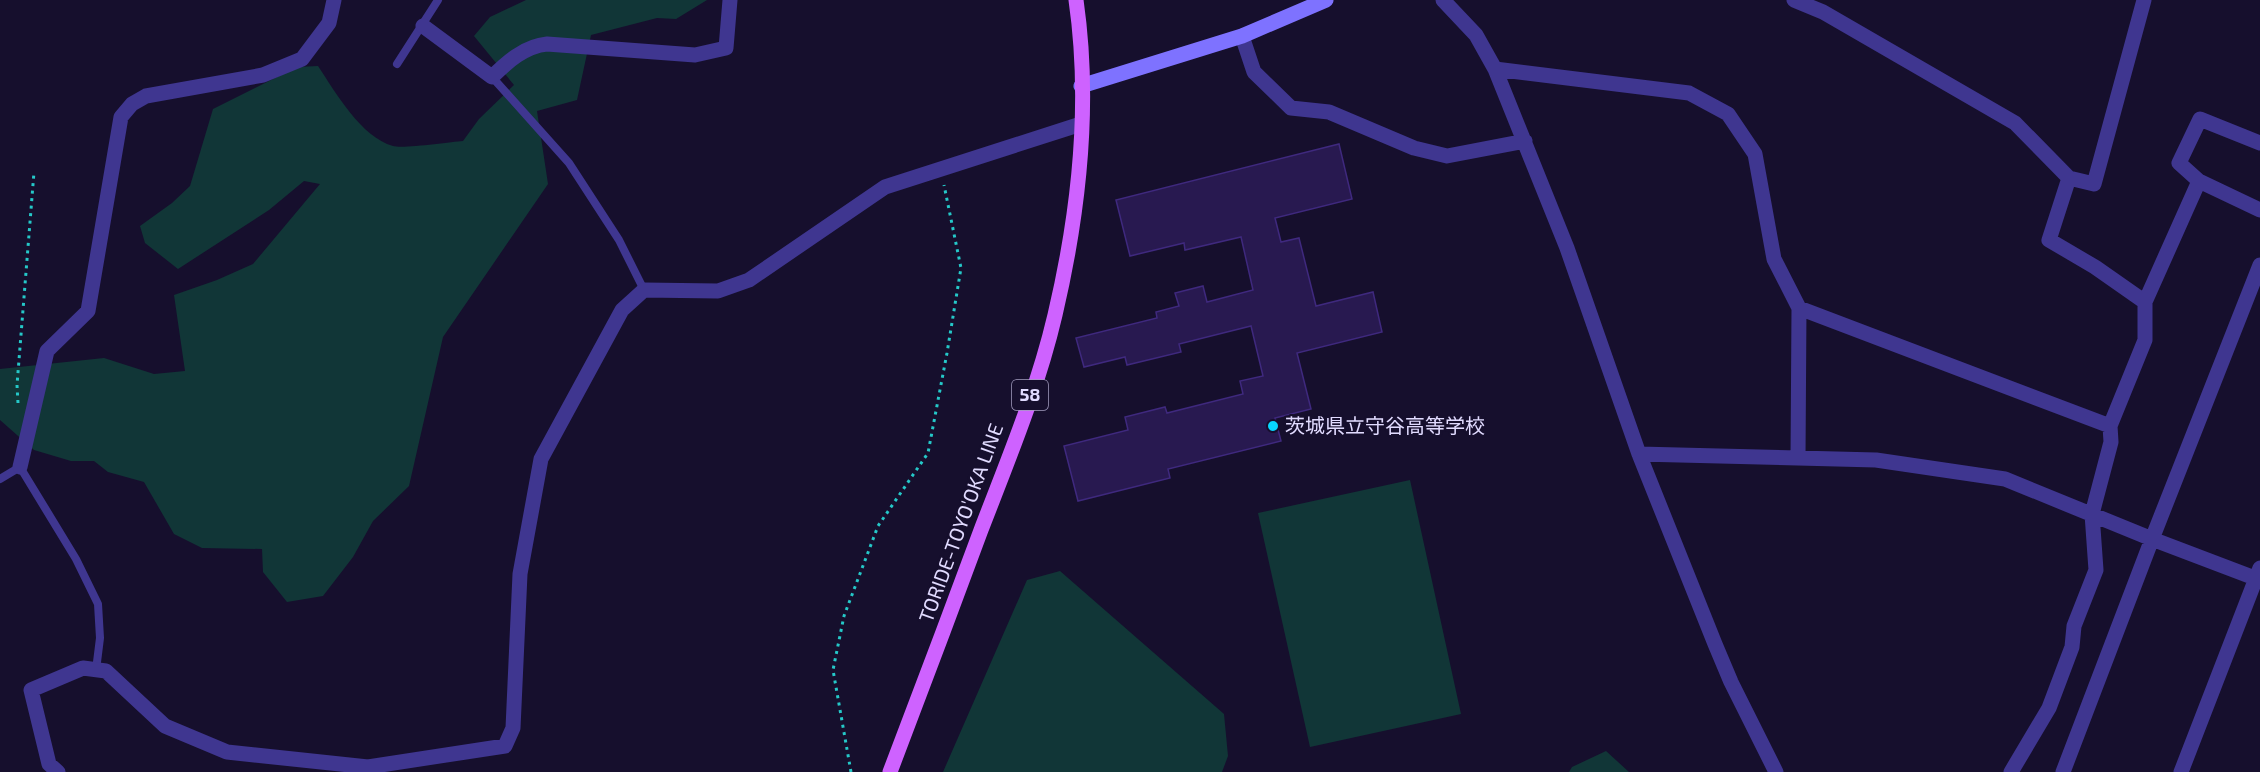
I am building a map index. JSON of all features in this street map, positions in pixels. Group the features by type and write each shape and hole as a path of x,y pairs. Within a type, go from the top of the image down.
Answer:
{"main road":[{"name":"TORIDE-TOYO'OKA LINE","path":"891,772 1004,468 1042,361 1055,316 1073,223 1081,148 1079,21 1076,0"}],"street":[{"path":"20,467 47,351 88,311 121,117 132,104 146,96 263,75 302,59 329,23 334,0"},
{"path":"423,26 492,77 509,60 536,45 694,55 726,48 730,0"},
{"path":"1081,86 1242,36 1326,0"},
{"path":"1443,0 1476,35 1495,69 1567,248 1638,454 1727,673 1776,772"},
{"path":"1794,0 1823,12 2015,123 2069,178 2094,184 2145,0"},
{"path":"1242,36 1254,72 1291,108 1329,112 1414,148 1447,156 1525,141"},
{"path":"1495,69 1689,93 1728,114 1755,154 1774,259 1799,308 1798,458"},
{"path":"2260,143 2200,119 2179,163 2199,181 2260,210"},
{"path":"58,772 49,764 31,690 83,668 106,671 165,726 227,752 369,769 505,746 513,728 520,574 541,459 622,310 644,290 718,291 749,280 885,187 1081,124"},
{"path":"2069,178 2049,240 2096,267 2145,302"},
{"path":"2011,772 2049,708 2072,647 2074,626 2096,570 2092,514 2111,442 2110,426 2145,340 2145,302 2199,181"},
{"path":"2063,772 2260,265"},
{"path":"1799,308 2110,426"},
{"path":"1638,454 1876,460 2005,478 2152,539 2259,576 2181,772"}],"lane":[{"path":"397,64 438,0"},
{"path":"492,77 569,163 619,240 644,290"},
{"path":"0,479 20,467 76,559 98,604 100,638 96,670"}],"path":[{"path":"852,772 832,670 842,627 878,526 928,453 961,268 940,168"},
{"path":"18,408 17,385 34,172"}],"green space":[{"path":"526,0 707,0 676,19 657,18 591,35 577,100 537,111 548,184 443,337 409,486 373,521 353,557 323,596 287,602 263,572 262,549 202,548 174,534 144,482 108,472 94,461 71,461 34,450 0,420 0,369 104,358 154,374 185,371 174,295 253,264 320,184 304,181 269,210 178,269 145,243 140,226 172,203 190,186 213,109 297,67 318,66 350,113 370,134 381,141 398,147 463,141 479,119 514,85 474,36 490,17"},
{"path":"1410,480 1461,714 1310,747 1258,513"},
{"path":"1060,571 1224,714 1228,756 1222,772 943,772 1027,580"},
{"path":"1606,751 1629,772 1569,772 1572,767"}],"building":[{"path":"1339,144 1352,199 1275,218 1281,242 1299,238 1316,306 1373,292 1382,332 1297,353 1311,409 1275,418 1281,441 1168,469 1170,478 1078,501 1064,446 1128,430 1125,417 1165,407 1167,413 1243,394 1240,381 1263,376 1251,326 1179,344 1181,352 1127,365 1125,357 1084,367 1076,338 1157,318 1156,312 1179,306 1175,293 1203,286 1207,302 1253,290 1241,237 1185,250 1184,243 1130,256 1116,200"}],"place":[{"name":"茨城県立守谷高等学校","path":"1273,426"}]}
